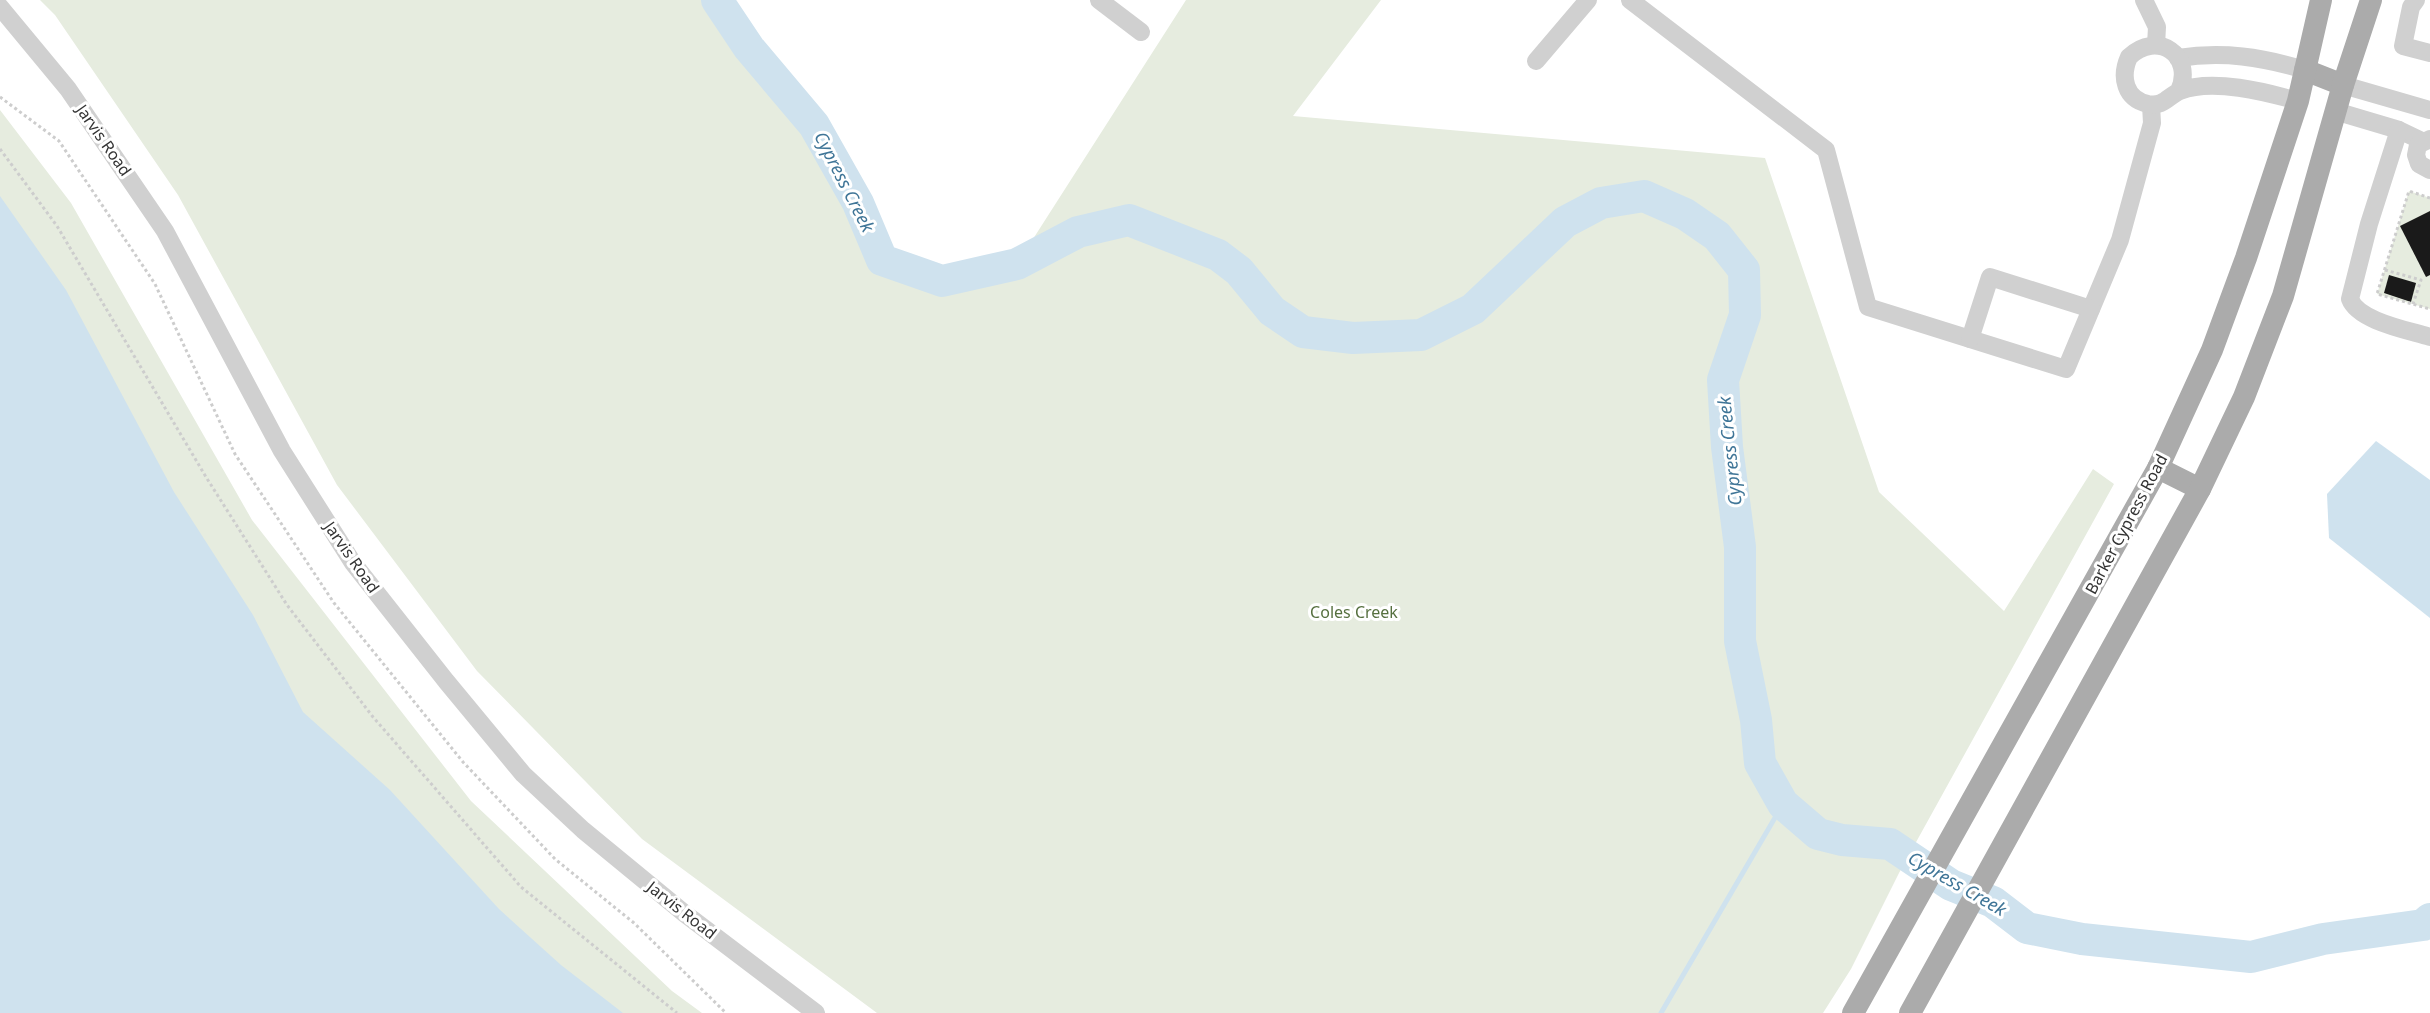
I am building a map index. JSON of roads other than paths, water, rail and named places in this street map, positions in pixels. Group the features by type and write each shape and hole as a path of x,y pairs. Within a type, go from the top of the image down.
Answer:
{"main road":[{"name":"Barker Cypress Road","path":"1853,1013 2051,663 2158,468 2212,350 2246,258 2298,101 2321,0"},
{"path":"1910,1013 2200,489 2244,397 2283,296 2335,111 2371,0"},
{"path":"2305,70 2343,85"},
{"path":"2298,101 2335,111"},
{"path":"2158,468 2200,489"}],"street":[{"path":"1099,0 1142,32"},
{"path":"1536,61 1588,0"},
{"path":"1630,0 1826,150 1868,307 2066,369 2121,240 2152,123 2151,105"},
{"path":"2144,0 2157,27 2156,45"},
{"path":"2416,0 2411,7 2403,46 2430,53"},
{"name":"Jarvis Road","path":"0,7 68,89 144,198 165,231 282,451 353,563 446,681 523,774 583,830 684,913 816,1013"},
{"path":"2156,45 2172,51 2178,58 2183,74 2179,91 2171,99 2151,105 2132,96 2123,77 2124,67 2136,50 2156,45"},
{"path":"2178,58 2233,54 2270,60 2305,70"},
{"path":"2343,85 2430,110"},
{"path":"2179,91 2226,87 2265,91 2298,101"},
{"path":"2335,111 2426,140 2416,150 2417,160 2423,168 2430,170"},
{"path":"2399,130 2369,224 2350,298 2353,306 2367,316 2430,337"},
{"path":"1970,339 1990,277 2091,309"}],"water":[{"path":"0,196 66,290 174,492 253,615 303,712 390,790 499,909 561,965 623,1013 0,1013"},
{"path":"2376,441 2430,480 2430,618 2329,538 2327,494"}],"waterway":[{"name":"Cypress Creek","path":"717,0 749,48 814,125 858,203 882,260 942,281 1017,264 1078,232 1129,220 1218,255 1239,271 1272,311 1303,332 1353,338 1421,335 1473,309 1565,222 1601,203 1644,196 1685,214 1717,236 1744,270 1745,315 1723,380 1727,447 1740,547 1740,641 1756,720 1760,763 1783,804 1818,834 1842,840 1890,844 1951,885 1993,902 2027,928 2082,939 2251,957 2323,939 2423,925 2430,919"},
{"path":"1661,1013 1783,804"}],"park label":[{"name":"Coles Creek","path":"1354,612"}]}
